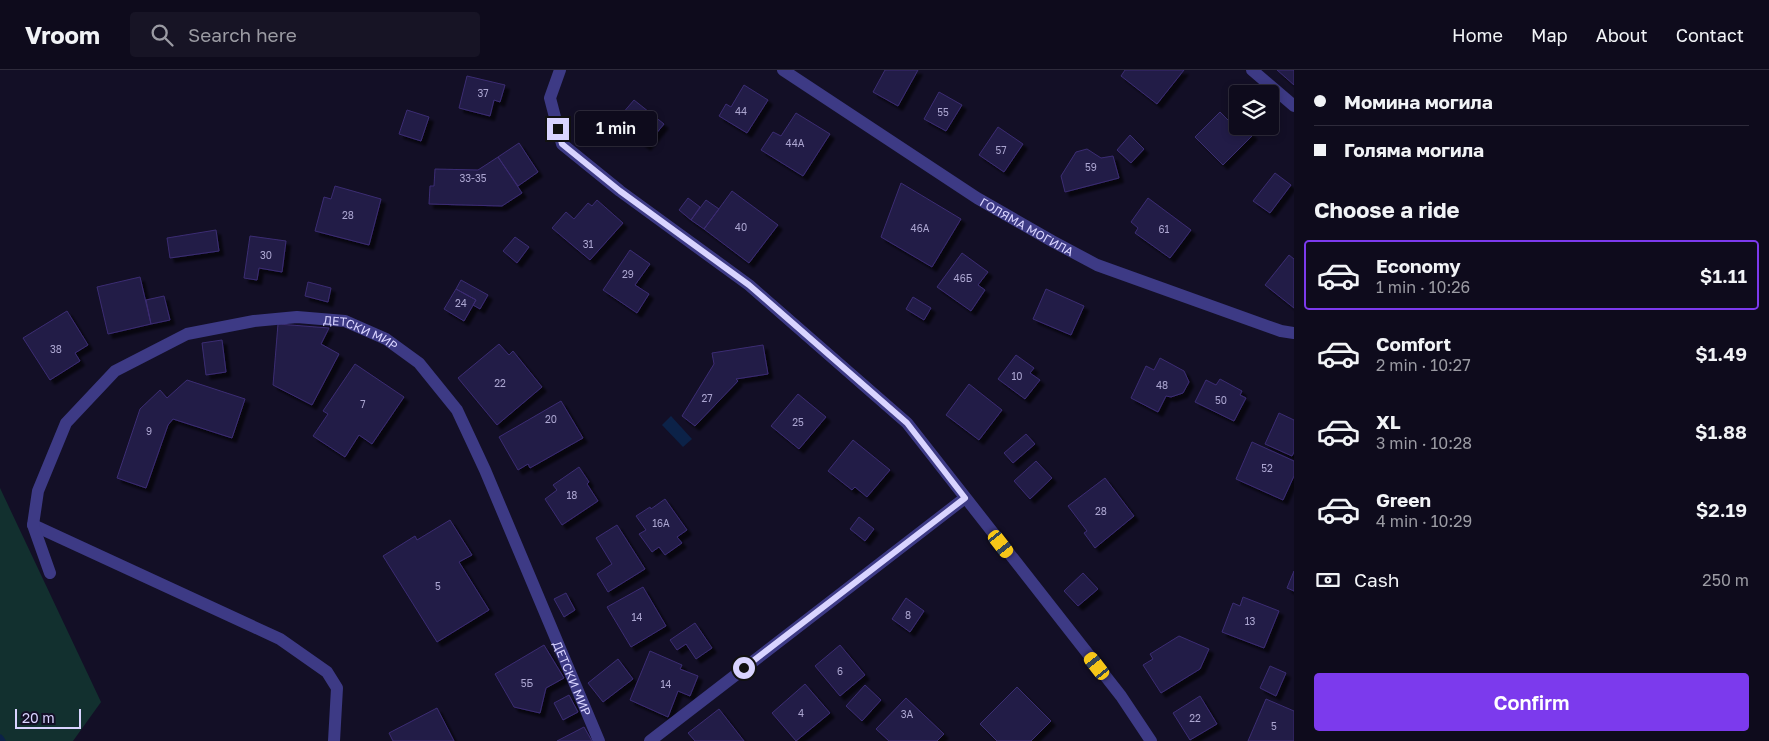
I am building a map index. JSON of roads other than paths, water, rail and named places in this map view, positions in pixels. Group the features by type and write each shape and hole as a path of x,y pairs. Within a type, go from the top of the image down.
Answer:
{"street":[{"path":"560,70 550,98 562,144 620,191 749,285 907,423 1121,696 1151,741"},
{"name":"ГОЛЯМА МОГИЛА","path":"783,70 977,198 1097,265 1281,331 1294,333"},
{"path":"1252,70 1294,106"},
{"name":"ДЕТСКИ МИР","path":"50,573 33,525 38,491 66,423 115,371 187,334 254,321 297,317 345,321 386,339 419,363 457,410 489,480 599,741"},
{"path":"650,741 965,498"},
{"path":"33,525 280,638 327,672 337,688 334,741"}],"water":[{"path":"671,416 692,439 683,447 662,425"}]}
